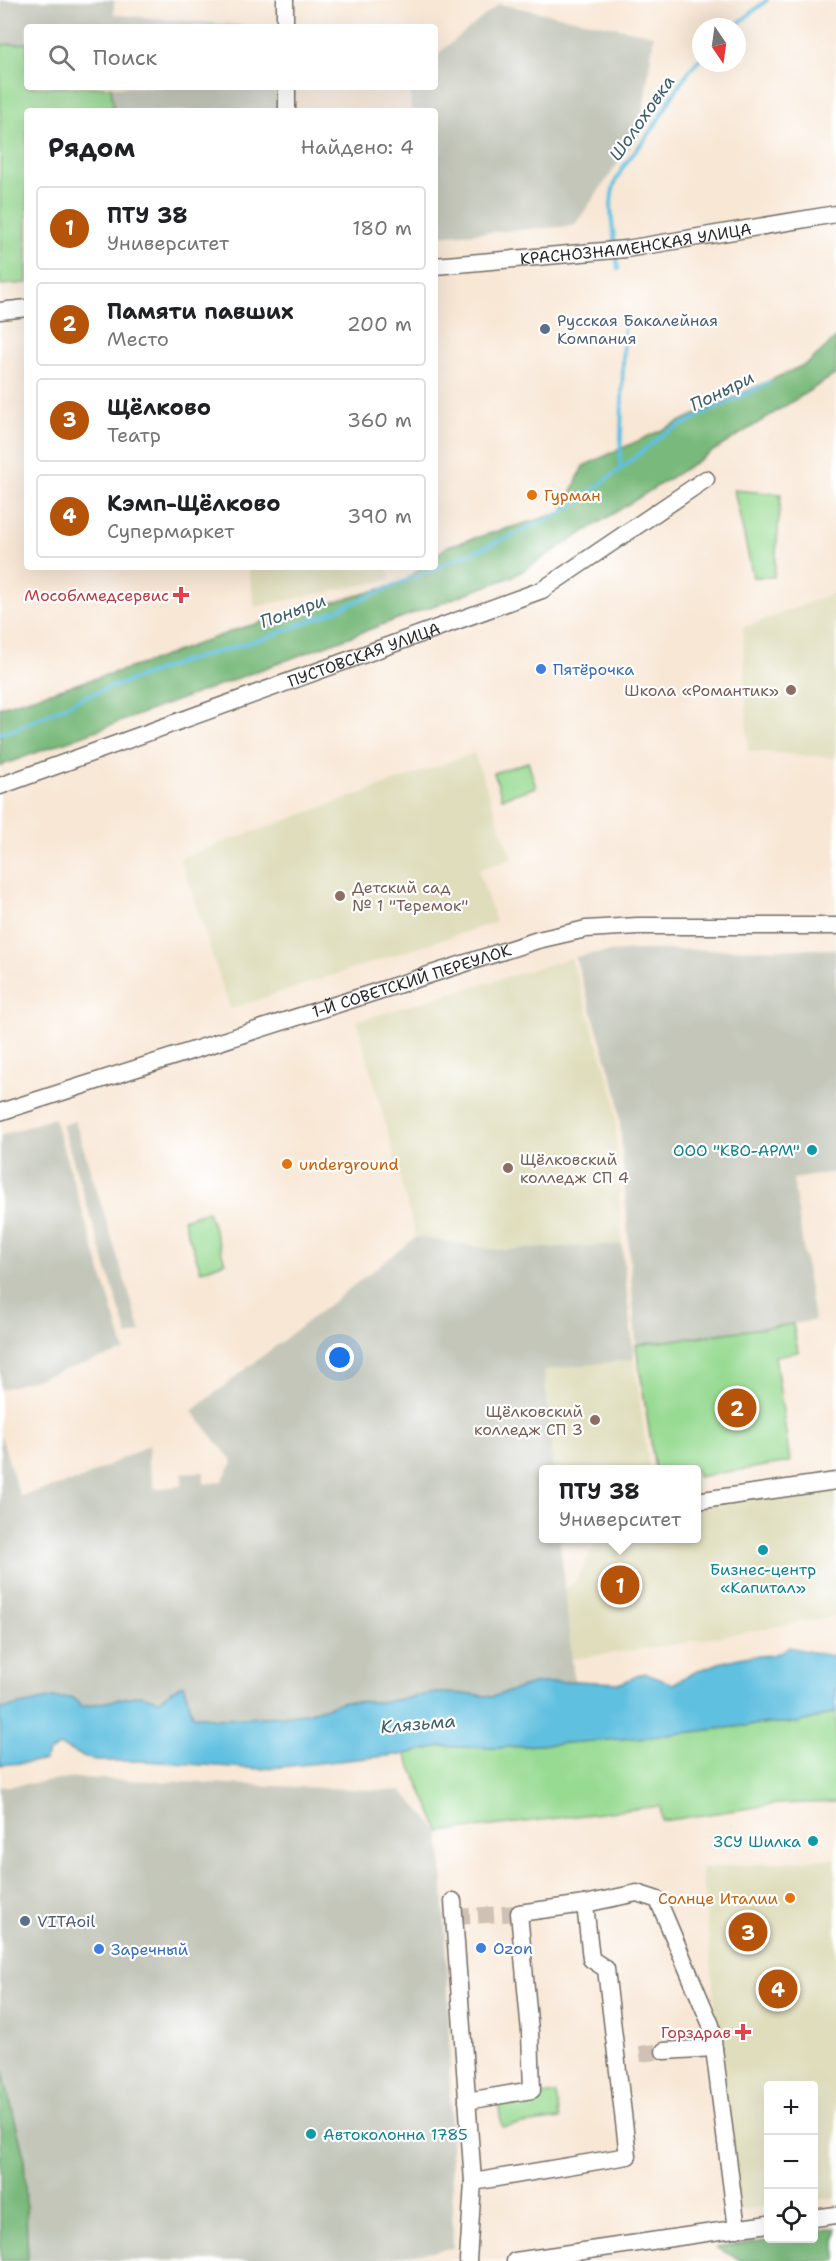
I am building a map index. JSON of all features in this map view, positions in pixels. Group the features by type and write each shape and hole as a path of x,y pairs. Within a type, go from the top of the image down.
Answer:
{"street":[{"path":"285,0 285,24"},
{"path":"287,90 287,108"},
{"name":"КРАСНОЗНАМЕНСКАЯ УЛИЦА","path":"438,266 626,249 836,214"},
{"path":"0,311 24,308"},
{"name":"ПУСТОВСКАЯ УЛИЦА","path":"0,786 542,590 706,479"},
{"name":"1-Й СОВЕТСКИЙ ПЕРЕУЛОК","path":"0,1112 538,940 586,929 638,926 836,926"},
{"path":"701,1500 836,1481"},
{"path":"467,2101 532,2090 530,2032 519,1913 585,1904 637,1893 658,1900 711,2025 737,2229"},
{"path":"453,1900 473,2182 468,2261"},
{"path":"473,2182 628,2156 606,1969 591,1959 585,1904"},
{"path":"664,2051 714,2048"},
{"path":"818,2217 836,2215"},
{"path":"514,2261 764,2225"}],"shaded area":[{"path":"0,0 114,0 114,15 226,24 24,24 24,43 0,45"},
{"path":"499,4 654,35 640,132 574,226 438,236 438,108 411,108 410,90 438,90 438,54"},
{"path":"111,90 276,90 277,108 114,108"},
{"path":"249,570 388,570 390,579 255,607"},
{"name":"Школа «Романтик»","path":"836,592 836,758 748,751 743,628"},
{"name":"Детский сад № 1 \"Теремок\"","path":"474,753 512,859 478,870 496,922 230,1009 180,858"},
{"path":"836,949 836,1172 793,1179 814,1321 636,1345 618,1097 575,957 594,953 637,950"},
{"name":"Щёлковский колледж СП 4","path":"571,958 615,1099 622,1244 499,1250 416,1237 357,1021"},
{"path":"54,1118 125,1351 0,1390 0,1136"},
{"path":"75,1121 141,1332 128,1336 62,1125"},
{"path":"416,1237 499,1250 622,1244 634,1359 544,1370 553,1465 539,1465 539,1543 560,1543 574,1681 533,1684 492,1697 436,1693 385,1702 345,1701 311,1712 283,1716 217,1719 192,1715 183,1684 159,1700 140,1695 81,1707 0,1709 0,1434 20,1496 79,1480 149,1445 148,1464 155,1489 182,1486 182,1473 204,1472 204,1484 221,1482 233,1462 192,1411"},
{"name":"Щёлковский колледж СП 3","path":"634,1359 648,1465 553,1465 543,1370"},
{"path":"836,1485 836,1616 677,1644 572,1659 565,1588 575,1582 595,1543 701,1543 701,1506"},
{"path":"78,1778 402,1791 440,1832 448,1978 453,2248 371,2261 28,2261 24,2156 0,2061 0,1787"},
{"path":"836,1858 836,2197 818,2199 818,2081 764,2081 764,2207 737,2211 701,1868"}],"green space":[{"path":"24,43 24,90 111,90 114,108 24,108 24,283 0,285 0,45"},
{"path":"836,338 836,374 514,576 0,766 0,707 143,664 238,629 402,583 418,570 438,570 438,554 448,546 563,512 583,466 808,363"},
{"path":"734,490 781,494 774,577 753,577"},
{"path":"528,762 536,787 502,798 494,773"},
{"path":"208,1211 225,1262 201,1271 183,1219"},
{"path":"793,1324 798,1352 775,1356 790,1462 701,1476 701,1465 654,1465 636,1345","holes":["732,1394 742,1394 750,1402 748,1415 742,1419 736,1421 725,1414 724,1403"]},
{"path":"836,1712 836,1802 777,1804 662,1821 660,1806 440,1832 405,1754 441,1746 495,1748 648,1737 769,1723 798,1723"},
{"path":"0,2061 24,2156 28,2261 0,2261"},
{"path":"556,2094 560,2119 502,2127 498,2102"},
{"path":"836,2228 836,2261 742,2261 716,2248 764,2240 764,2243 818,2243 818,2231"}],"water":[{"name":"Клязьма","path":"788,1647 832,1656 836,1652 836,1712 798,1723 769,1723 648,1737 495,1748 441,1746 405,1754 261,1769 146,1761 95,1761 60,1746 49,1752 44,1761 0,1765 0,1709 54,1698 74,1698 81,1707 140,1695 159,1700 183,1684 193,1715 217,1719 283,1716 311,1712 345,1701 385,1702 436,1693 492,1697 533,1684 574,1681 621,1683 644,1673 673,1684 713,1665 746,1657 775,1654"}],"waterway":[{"name":"Шолоховка","path":"745,18 767,0"},
{"name":"Шолоховка","path":"615,245 611,200 618,176 651,131 692,67"},
{"name":"Шолоховка","path":"617,255 618,269"},
{"name":"Шолоховка","path":"620,470 624,330"},
{"name":"Поныри","path":"438,567 563,512 665,433 770,382"},
{"name":"Поныри","path":"0,733 16,729 87,696 181,662 263,639 431,570"}],"tunnel":[{"path":"454,1917 519,1913"},
{"path":"640,2054 664,2051"}],"place":[{"name":"Русская Бакалейная Компания","path":"545,329"},
{"name":"Гурман","path":"532,495"},
{"name":"Мособлмедсервис","path":"181,595"},
{"name":"Пятёрочка","path":"541,669"},
{"name":"Школа «Романтик»","path":"791,690"},
{"name":"Детский сад № 1 \"Теремок\"","path":"340,896"},
{"name":"ООО \"КВО-АРМ\"","path":"812,1150"},
{"name":"underground","path":"287,1164"},
{"name":"Щёлковский колледж СП 4","path":"508,1168"},
{"name":"Памяти павших","path":"737,1408"},
{"name":"Щёлковский колледж СП 3","path":"595,1420"},
{"name":"Бизнес-центр «Капитал»","path":"763,1550"},
{"name":"ПТУ 38","path":"620,1585"},
{"name":"ЗСУ Шилка","path":"813,1841"},
{"name":"Солнце Италии","path":"790,1898"},
{"name":"VITAoil","path":"25,1921"},
{"name":"Щёлково","path":"748,1932"},
{"name":"Ozon","path":"481,1948"},
{"name":"Заречный","path":"99,1949"},
{"name":"Кэмп-Щёлково","path":"778,1989"},
{"name":"Горздрав","path":"743,2032"},
{"name":"Автоколонна 1785","path":"311,2134"}]}
